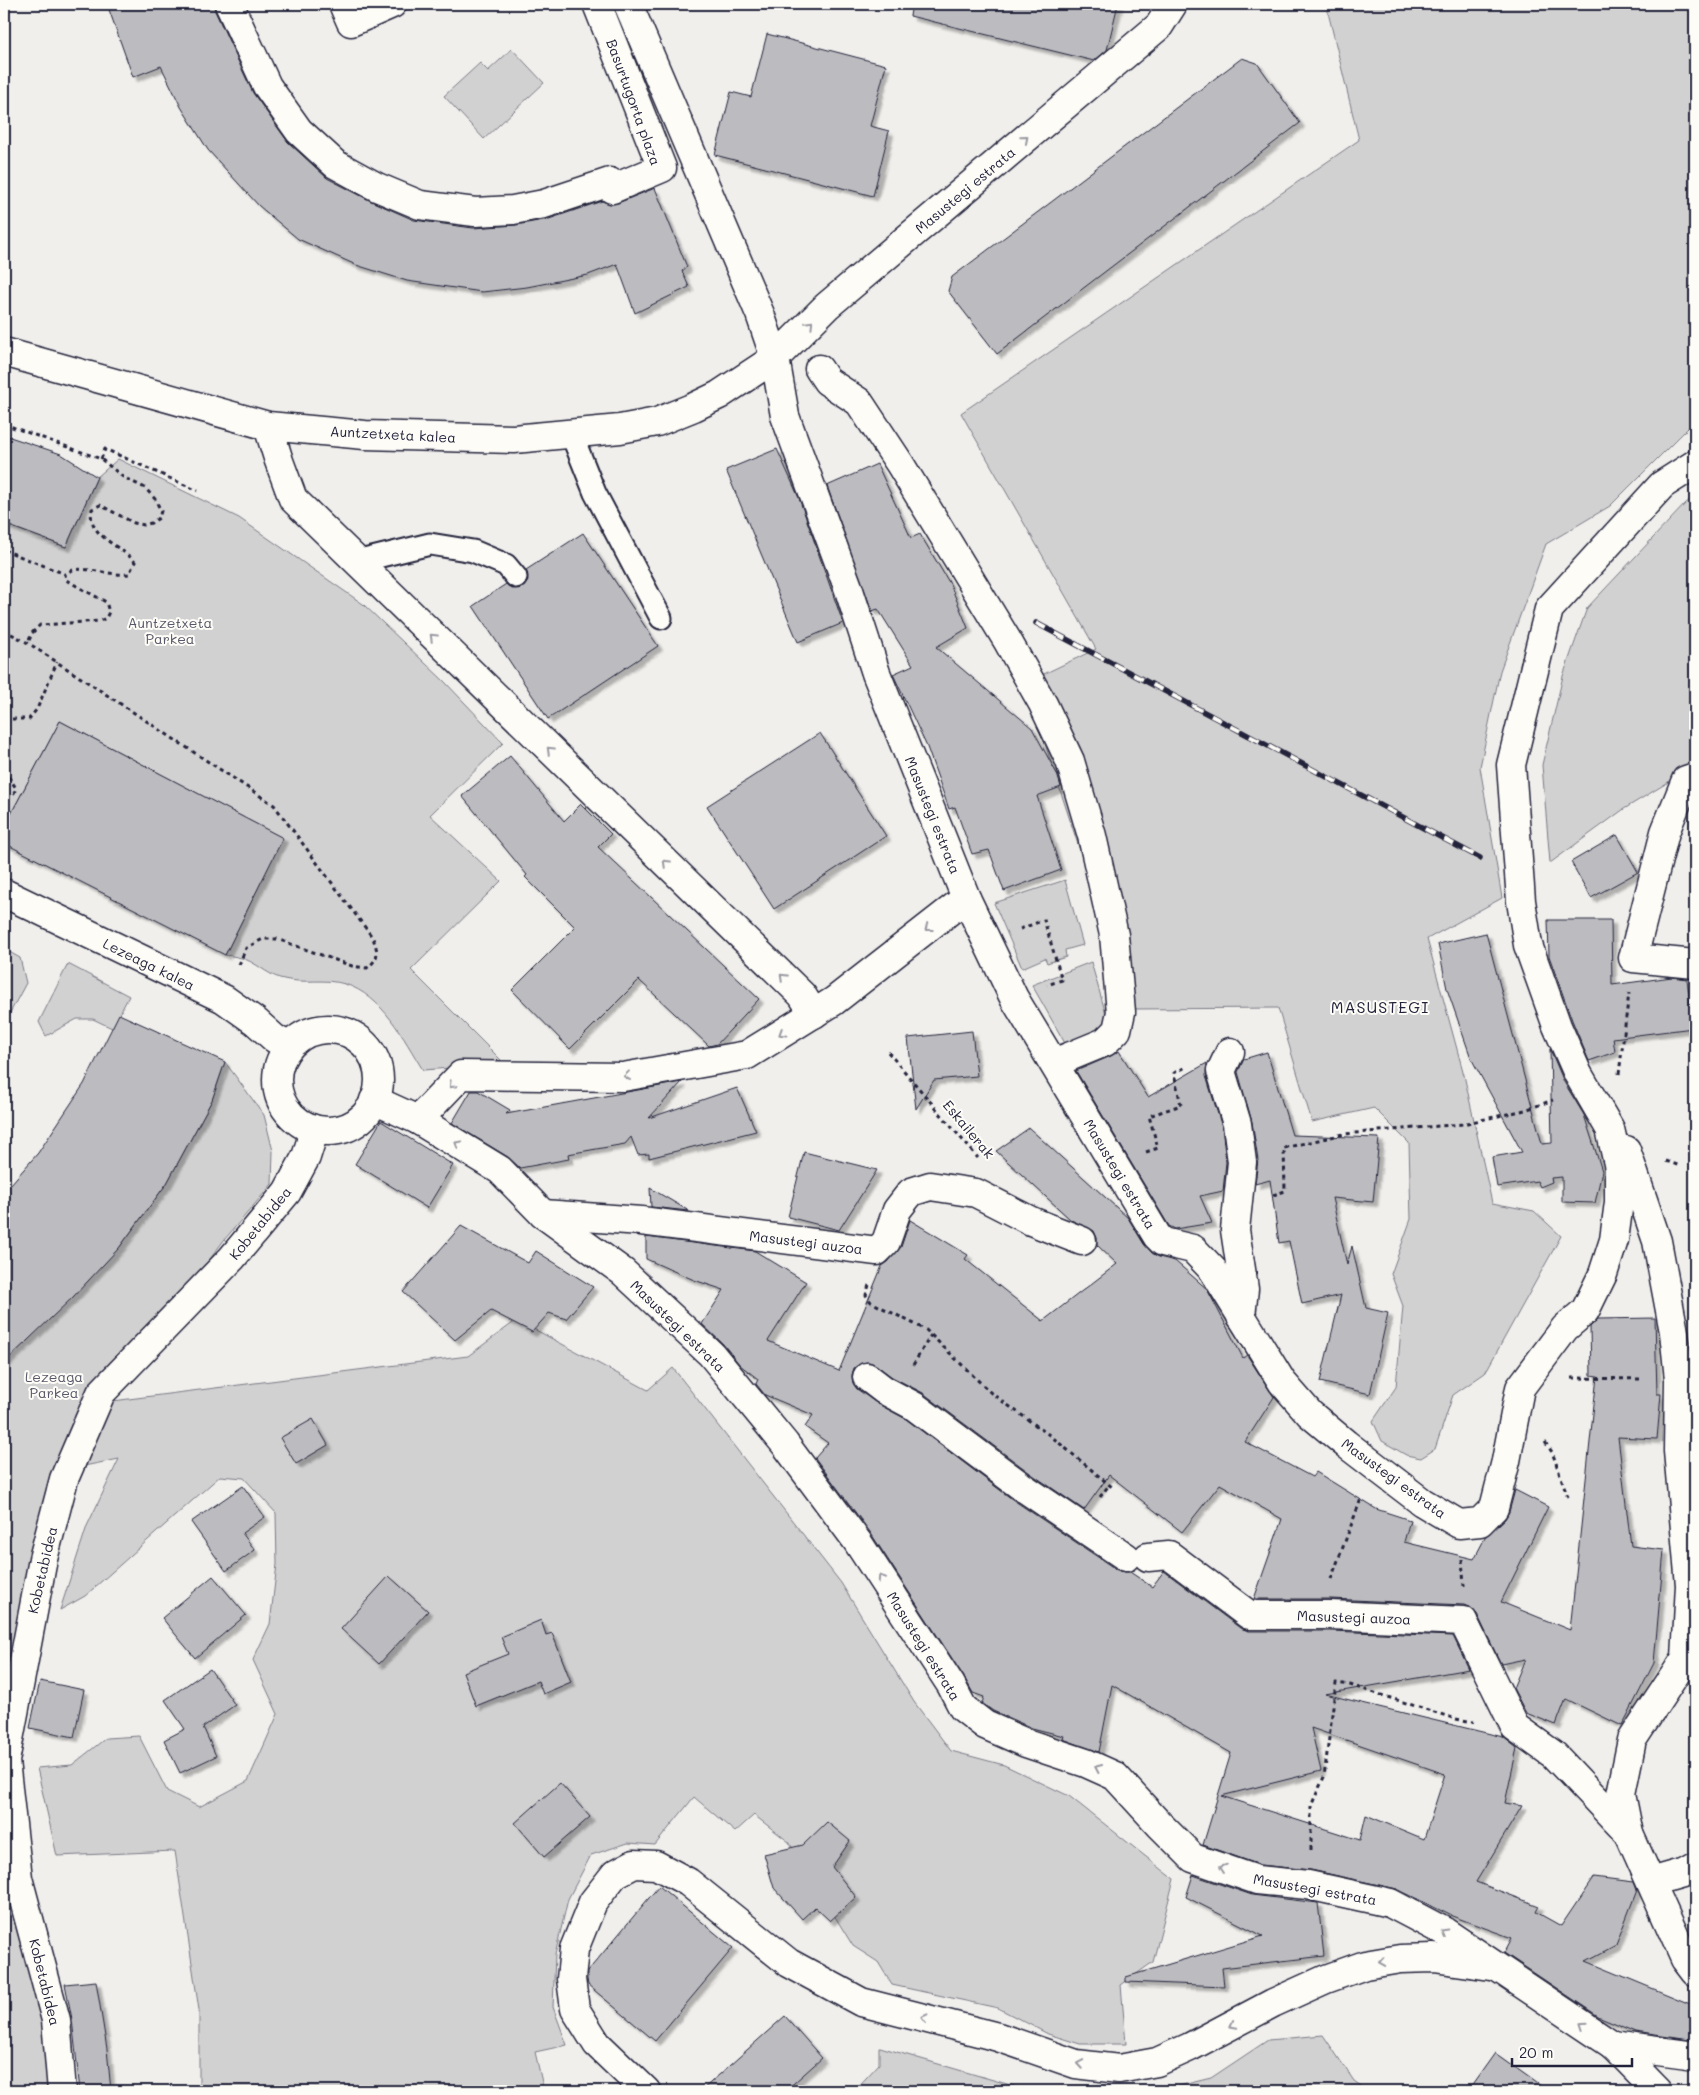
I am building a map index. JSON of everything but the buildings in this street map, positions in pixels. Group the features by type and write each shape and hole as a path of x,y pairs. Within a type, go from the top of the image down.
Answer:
{"street":[{"name":"Basurtugorta plaza","path":"229,4 267,86 299,131 335,164 377,187 420,205 475,212 513,210 544,204 610,182 612,189 662,168 597,4"},
{"path":"343,4 350,22 392,4"},
{"name":"Masustegi estrata","path":"628,4 760,314 774,358 785,416 848,587 876,673 966,898 1014,998 1157,1236 1163,1242 1192,1249 1213,1270 1282,1382 1310,1414 1376,1468 1436,1511 1459,1524 1480,1522 1494,1508 1506,1461 1520,1388 1566,1328 1585,1311 1603,1274 1614,1240 1619,1202 1619,1168 1610,1129 1578,1074 1557,1026 1528,945 1521,901 1511,765 1549,609 1662,485 1695,464"},
{"name":"Masustegi estrata","path":"774,358 827,306 1166,15"},
{"name":"Auntzetxeta kalea","path":"4,352 268,426 375,436 514,439 620,429 657,422 694,408 719,395 774,358"},
{"path":"819,368 827,381 859,402 900,464 1043,704 1070,760 1092,836 1114,934 1121,1012 1117,1030 1105,1042 1054,1063"},
{"path":"268,426 294,499 356,562 802,995 814,1014"},
{"path":"1695,777 1686,780 1665,832 1632,958 1695,964"},
{"name":"Lezeaga kalea","path":"4,892 224,999 287,1046"},
{"path":"374,1100 418,1120 461,1075 623,1077 747,1055 834,1001 966,898"},
{"path":"333,1028 350,1033 364,1043 374,1057 379,1074 378,1092 374,1100 371,1108 359,1121 343,1129 323,1132 296,1120 286,1109 279,1094 276,1078 287,1046 300,1036 315,1029 333,1028"},
{"path":"1230,1052 1221,1072 1237,1124 1242,1162 1235,1230 1244,1289 1242,1316"},
{"name":"Masustegi estrata","path":"418,1120 500,1170 544,1214 623,1272 711,1354 785,1444 857,1541 951,1685 963,1708 985,1724 1026,1743 1086,1763 1115,1776 1193,1858 1257,1880 1308,1885 1390,1903 1445,1932 1613,2046 1658,2091"},
{"name":"Kobetabidea","path":"62,2091 56,2020 18,1878 5,1761 28,1634 48,1541 64,1479 101,1393 232,1258 287,1192 306,1157 311,1142 311,1128"},
{"path":"1610,1129 1626,1150 1657,1241 1674,1332 1679,1379 1678,1451 1690,1585 1686,1658 1632,1740 1621,1794 1629,1834 1685,1959 1695,1972"},
{"name":"Masustegi auzoa","path":"544,1214 641,1221 877,1251 886,1242 897,1210 911,1192 930,1186 976,1193 1031,1221 1082,1241"},
{"name":"Masustegi auzoa","path":"867,1377 884,1390 914,1406 1021,1486 1137,1557 1169,1555 1249,1615 1318,1615 1463,1621"},
{"path":"1463,1621 1515,1727 1554,1755 1629,1834"},
{"path":"646,2091 597,2044 575,2009 571,1979 574,1949 593,1902 615,1874 634,1864 656,1865 688,1882 789,1962 861,2002 998,2037 1076,2064 1119,2069 1157,2062 1274,2003 1326,1979 1365,1965 1400,1959 1434,1958 1499,1968"},
{"path":"1651,1882 1686,1872 1695,1867"},
{"path":"1613,2046 1695,2056"}],"lane":[{"path":"571,433 595,493 661,618"},
{"path":"356,562 430,544 473,551 506,566 516,577"}],"path":[{"path":"4,424 102,459 123,477 145,488 155,499 161,511 159,518 144,525 134,523 100,505 92,509 90,517 94,526 109,542 129,555 135,562 128,574 118,576 82,568 71,569 65,574"},
{"path":"102,459 105,449 198,492"},
{"path":"4,550 65,574"},
{"path":"28,643 32,633 40,625 100,621 106,618 109,612 106,602 66,580 65,574"},
{"path":"4,630 28,643 274,805 373,938 378,952 376,961 368,968 352,966 276,939 263,939 246,948 237,969"},
{"path":"4,719 29,719 37,709 57,662"},
{"path":"4,770 16,788 14,793 4,796"},
{"path":"987,940 1044,920 1062,980"},
{"path":"1618,1081 1632,958"},
{"name":"Eskailerak","path":"888,1052 981,1162"},
{"path":"1241,1152 1257,1165 1272,1195 1285,1191 1284,1148 1344,1134 1463,1124 1525,1110 1587,1088"},
{"path":"1140,1154 1158,1148 1149,1116 1181,1105"},
{"path":"872,1276 866,1295 871,1302 926,1330 991,1393 1052,1437 1112,1487"},
{"path":"1566,1379 1679,1379"},
{"path":"1318,1615 1342,1547 1376,1468"},
{"path":"1459,1524 1464,1586 1463,1621"},
{"path":"1308,1885 1311,1850 1311,1806 1324,1777 1336,1683 1350,1685 1456,1720 1515,1727"}],"green space":[{"path":"1326,4 1695,4 1695,421 1610,506 1546,544 1500,671 1480,767 1502,898 1427,939 1464,1075 1492,1203 1534,1211 1561,1236 1485,1373 1453,1395 1435,1449 1421,1458 1406,1455 1382,1441 1373,1421 1396,1387 1403,1306 1391,1274 1411,1219 1409,1143 1374,1108 1312,1122 1278,1008 1132,1009 1025,683 1096,649 961,413 1359,140"},
{"path":"512,49 544,83 484,139 444,96 480,63 488,71"},
{"name":"Auntzetxeta Parkea","path":"118,459 239,518 363,604 444,681 503,743 430,815 501,881 411,970 505,1064 423,1070 391,1019 370,998 358,990 337,982 299,981 279,978 247,960 225,955 282,838 60,721 4,827 4,524 66,547 97,477"},
{"path":"1695,496 1695,766 1624,809 1550,863 1542,765 1563,676 1587,608 1686,503"},
{"path":"1065,880 1083,945 1065,950 1066,957 1047,963 1045,958 1022,968 994,903"},
{"path":"4,949 20,958 26,983 4,1024"},
{"path":"1091,962 1111,1032 1070,1052 1032,985"},
{"path":"68,964 129,996 112,1028 93,1019 77,1019 46,1036 39,1022"},
{"name":"Lezeaga Parkea","path":"225,1062 264,1115 273,1151 272,1184 224,1240 105,1402 468,1356 517,1320 648,1390 673,1368 841,1583 914,1702 951,1751 1004,1765 1069,1796 1174,1879 1153,1962 1121,1985 1126,2044 1080,2044 1048,2034 998,2008 892,1985 878,1962 853,1946 789,1842 754,1815 735,1832 694,1797 655,1845 628,1843 591,1855 568,1899 555,1955 553,2007 567,2045 535,2052 544,2091 199,2091 199,2010 175,1851 57,1856 37,1768 72,1765 106,1738 139,1736 167,1791 199,1807 248,1781 278,1714 253,1660 270,1624 277,1564 276,1513 244,1478 220,1476 85,1596 60,1610 87,1526 119,1459 54,1472 4,1704 4,1358 22,1345 119,1248 167,1183 212,1100"},
{"path":"4,1873 46,2036 48,2091 4,2091"},
{"path":"1323,2035 1354,2081 1368,2091 1158,2091 1211,2078 1268,2040"},
{"path":"879,2047 1031,2091 854,2091 879,2064"}],"railway":[{"path":"1036,623 1480,858"}],"district":[{"name":"MASUSTEGI","path":"1380,1006"}]}
